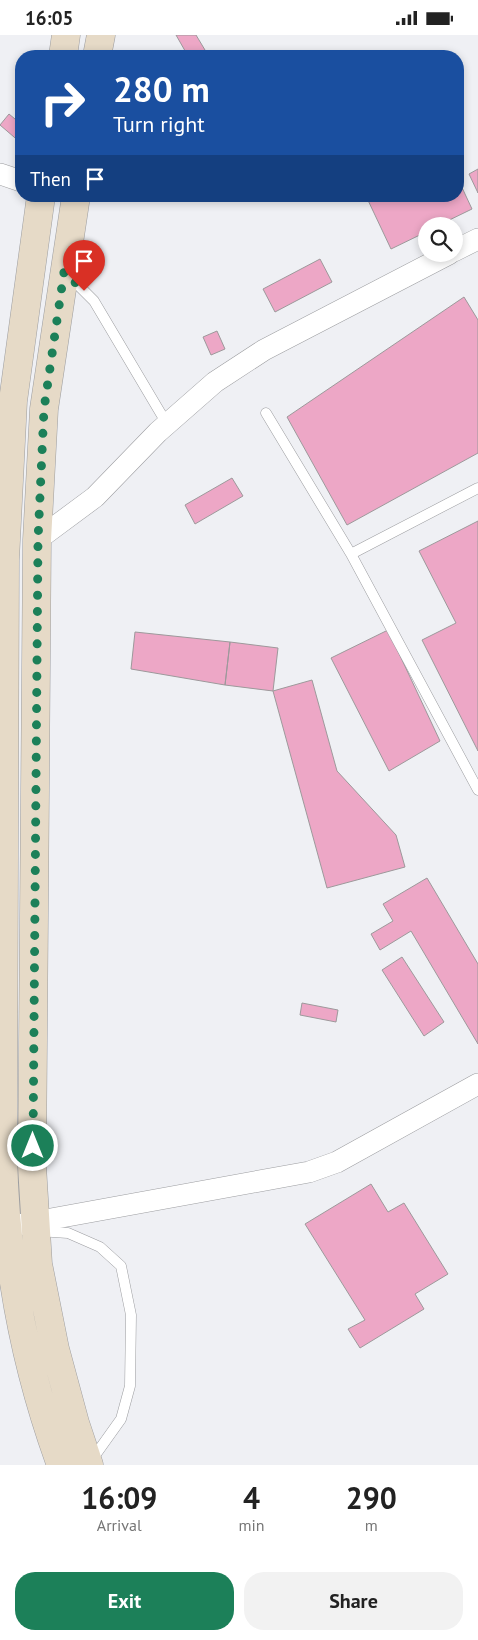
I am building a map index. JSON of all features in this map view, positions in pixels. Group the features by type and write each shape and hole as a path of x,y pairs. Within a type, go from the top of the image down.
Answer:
{"main road":[{"path":"64,50 66,35"},
{"path":"99,50 101,35"},
{"path":"40,202 6,399 3,1154 11,1270 27,1357 60,1465"},
{"path":"75,202 44,409 38,540 32,1156 38,1264 54,1349 88,1465"}],"street":[{"path":"0,174 15,179"},
{"path":"463,246 478,239"},
{"path":"38,540 94,497 166,424 215,382 264,350 434,262"},
{"path":"7,1227 36,1226 309,1172 337,1162 478,1084"}],"lane":[{"path":"64,272 94,301 166,424"},
{"path":"266,413 351,554 478,789"},
{"path":"351,554 478,488"},
{"path":"36,1226 68,1233 92,1243 100,1247 121,1266 131,1315 130,1386 120,1419 88,1465"}],"building":[{"path":"176,35 196,35 205,50 185,50"},
{"path":"9,114 15,119 15,138 0,125"},
{"path":"478,169 478,193 469,174"},
{"path":"464,192 472,209 456,217 418,217 418,236 391,249 369,202 464,202"},
{"path":"320,259 332,282 275,312 263,289"},
{"path":"464,297 478,320 478,453 347,525 287,417"},
{"path":"217,331 225,349 211,355 203,337"},
{"path":"232,478 243,496 195,524 185,505"},
{"path":"478,521 478,751 422,640 456,623 419,551"},
{"path":"388,630 440,741 389,771 331,658"},
{"path":"135,632 230,642 225,685 131,669"},
{"path":"230,642 278,648 273,691 225,685"},
{"path":"312,680 337,771 396,835 405,867 327,888 273,691"},
{"path":"427,878 478,964 478,1044 411,931 380,950 371,934 393,921 383,904"},
{"path":"402,957 444,1022 424,1036 382,970"},
{"path":"302,1003 338,1010 336,1022 300,1015"},
{"path":"371,1184 388,1212 404,1203 448,1274 415,1294 424,1309 360,1348 348,1329 365,1320 305,1224"}],"route":[{"path":"33,1146 38,540 44,409 64,272 84,291"}]}
